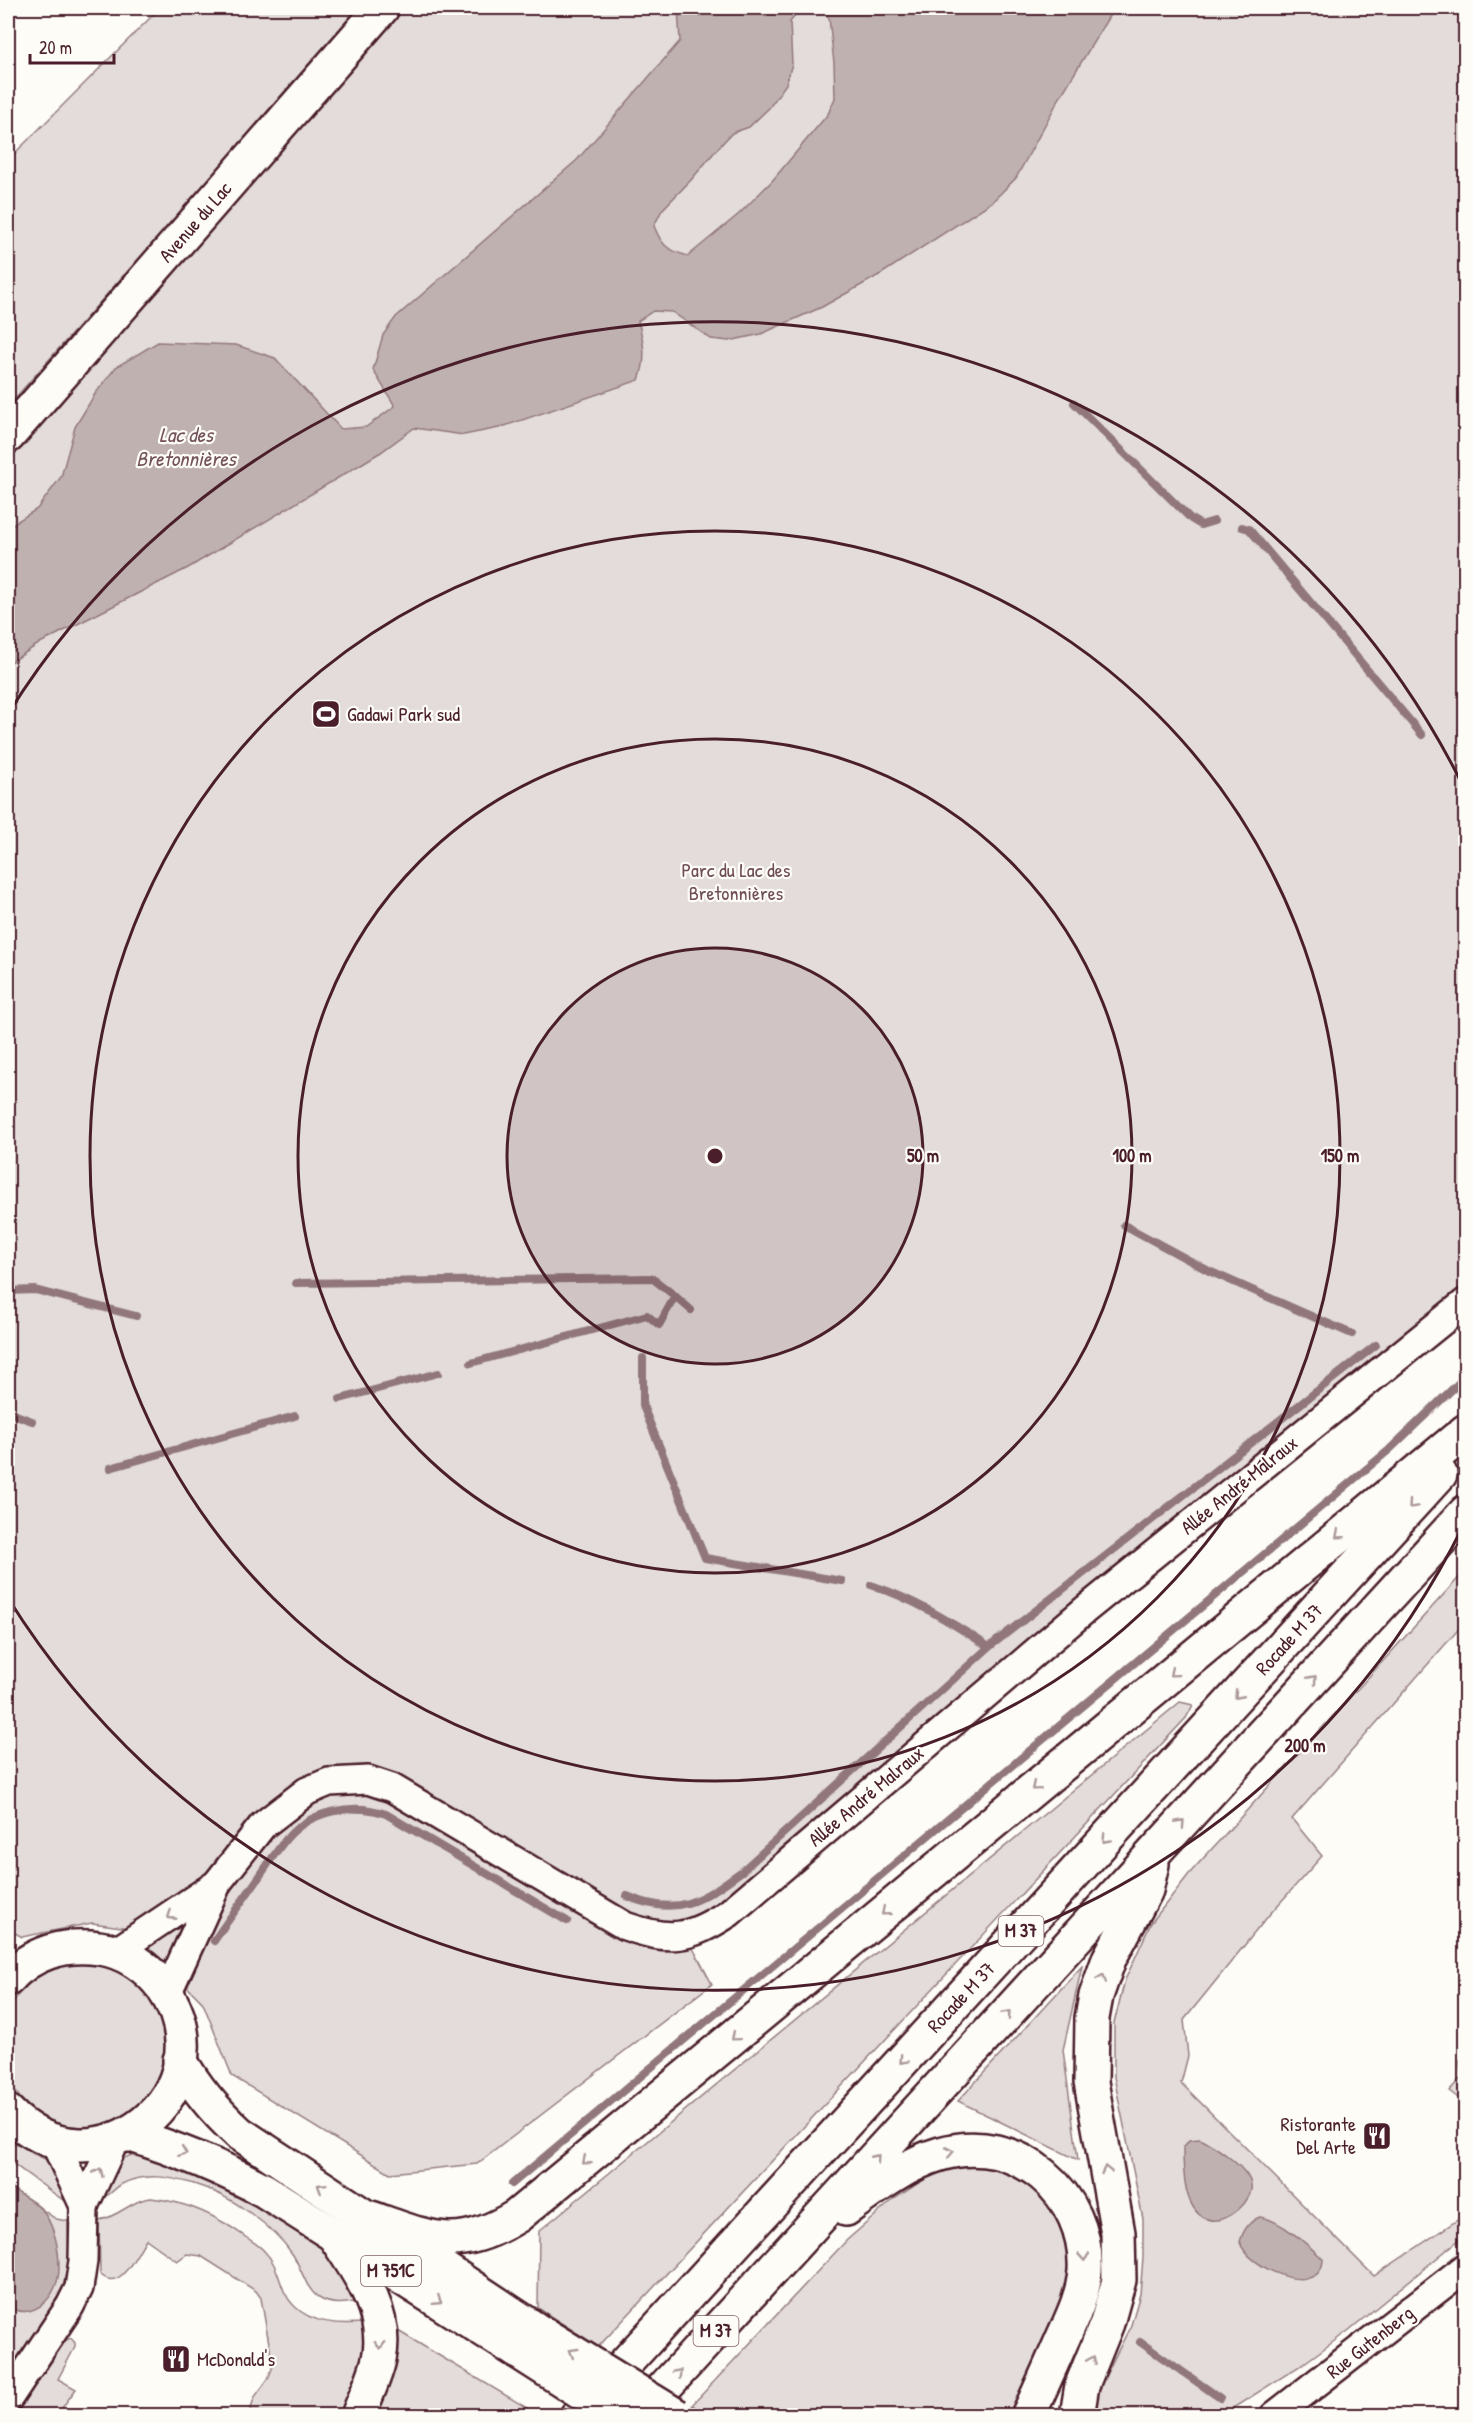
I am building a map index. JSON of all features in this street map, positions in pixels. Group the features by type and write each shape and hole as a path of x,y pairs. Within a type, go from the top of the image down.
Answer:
{"main road":[{"name":"Avenue du Lac","path":"8,436 382,8"},
{"path":"370,2218 426,2237 450,2240 471,2238 494,2231 517,2216 1466,1431"},
{"name":"Rocade M 37","path":"577,2415 1466,1446"},
{"name":"M 37","path":"638,2415 1466,1512"},
{"name":"M 37","path":"1077,2415 1076,2409 1082,2385 1107,2323 1119,2280 1118,2233 1091,2082 1092,2018 1096,1996 1109,1959 1146,1890 1155,1851"},
{"name":"M 751C","path":"8,1979 25,1964 22,1953 75,1946 102,1948 116,1952 145,1968 167,1994 179,2026 180,2060 177,2076 163,2104 141,2126 121,2137 84,2145 54,2141 32,2133 10,2116"},
{"name":"M 751C","path":"180,2060 193,2083 213,2108 239,2133 370,2218 619,2415"},
{"name":"M 751C","path":"121,2137 178,2149 227,2170 334,2235 526,2340 677,2415"},
{"name":"M 37","path":"794,2247 874,2189 910,2167 940,2154 972,2148 999,2151 1027,2163 1053,2183 1071,2208 1082,2236 1085,2272 1079,2302 1029,2415"},
{"path":"334,2235 361,2275 370,2295 381,2338 380,2357 358,2415"}],"street":[{"name":"Allée André Malraux","path":"167,1994 218,1882 264,1825 307,1791 328,1782 368,1780 392,1788 625,1926 664,1936 686,1934 704,1929 729,1913 1086,1609 1466,1302"},
{"name":"Allée André Malraux","path":"116,1952 218,1882"},
{"path":"84,2206 121,2137"},
{"path":"8,2399 59,2323 79,2288 84,2261 84,2206 54,2141"},
{"name":"Rue Gutenberg","path":"1275,2415 1466,2267"}],"green space":[{"name":"Parc du Lac des Bretonnières","path":"160,8 1465,8 1465,1302 686,1935 712,1984 477,2164 390,2173 232,2076 203,2003 129,1928 92,1923 22,1937 8,1929 8,461 144,304 124,275 8,406 8,160"},
{"path":"1465,1571 1465,1622 1292,1819 1322,1856 1269,1915 1184,2020 1188,2056 1181,2083 1374,2276 1465,2215 1465,2235 1348,2331 1303,2364 1222,2415 1095,2416 1096,2395 1131,2325 1140,2294 1143,2258 1143,2219 1114,2077 1114,2023 1125,1980 1151,1923 1189,1874"},
{"path":"1180,1702 1193,1705 1186,1718 598,2347 538,2308 539,2231"},
{"path":"83,1963 114,1969 141,1987 159,2014 165,2045 159,2076 141,2103 114,2121 83,2127 52,2121 25,2103 7,2076 1,2045 7,2014 25,1987 52,1969"},
{"path":"1082,1966 1063,2050 1078,2160 958,2101"},
{"path":"1465,2050 1465,2103 1449,2091 1461,2078 1460,2061"},
{"path":"8,2136 32,2153 54,2163 68,2200 63,2200 8,2160"},
{"path":"141,2151 186,2162 306,2237 336,2259 364,2300 335,2303 319,2298 307,2284 293,2255 274,2233 249,2212 207,2189 176,2179 149,2177 131,2180 107,2196 100,2197 117,2161"},
{"path":"975,2166 1020,2177 1041,2196 1057,2216 1065,2234 1068,2269 1065,2287 1020,2415 710,2416 692,2405 847,2240 894,2199 940,2169"},
{"path":"8,2186 56,2219 68,2221 69,2261 62,2291 8,2372"},
{"path":"151,2198 202,2211 225,2223 259,2246 272,2261 292,2304 301,2312 322,2321 334,2323 370,2322 374,2343 347,2415 249,2415 254,2398 268,2379 273,2366 261,2298 256,2291 201,2256 187,2254 177,2261 146,2239 121,2276 107,2279 100,2274 99,2220 113,2216 144,2199"},
{"path":"393,2328 537,2414 376,2416 394,2370"},
{"path":"71,2338 75,2347 58,2379 76,2389 62,2408 76,2415 15,2415 66,2340"}],"water":[{"name":"Lac des Bretonnières","path":"678,8 809,8 798,12 790,22 792,64 786,84 769,108 749,127 732,133 662,210 654,226 666,246 688,256 739,214 772,181 828,114 835,98 834,63 829,18 820,8 1114,8 1059,99 1016,178 992,202 881,274 822,307 761,334 729,341 711,339 672,312 653,311 638,321 644,350 639,380 499,428 464,435 414,428 381,452 188,568 40,643 8,664 8,527 37,509 61,477 75,427 95,394 116,367 158,342 236,345 275,358 341,429 366,427 395,406 373,370 383,335 396,317 577,160 680,41"},
{"path":"1200,2139 1237,2164 1249,2178 1251,2184 1251,2191 1244,2204 1232,2214 1218,2220 1211,2220 1195,2210 1184,2179 1183,2148 1189,2140"},
{"path":"8,2186 42,2210 54,2233 57,2247 59,2268 55,2288 43,2304 27,2311 18,2311 8,2307"},
{"path":"1260,2217 1285,2228 1317,2253 1323,2259 1319,2271 1310,2278 1298,2279 1283,2276 1255,2261 1245,2252 1240,2242 1243,2234 1253,2221"}],"waterway":[{"path":"1074,403 1191,519 1201,525 1214,521"},
{"path":"1242,527 1249,529 1422,735"},
{"path":"1124,1225 1209,1271 1352,1334"},
{"path":"296,1283 652,1278 675,1296"},
{"path":"8,1291 35,1290 136,1316"},
{"path":"471,1363 647,1315 659,1325 675,1296 691,1310"},
{"path":"871,1585 932,1612 989,1647 1376,1345"},
{"path":"643,1358 643,1406 705,1558 842,1581"},
{"path":"340,1399 438,1373"},
{"path":"512,2184 1389,1450 1466,1376"},
{"path":"8,1412 32,1421"},
{"path":"110,1468 295,1416"},
{"path":"627,1896 660,1906 675,1906 688,1903 714,1891 742,1871 989,1647"},
{"path":"214,1941 287,1838 308,1821 320,1815 347,1809 374,1810 386,1814 567,1921"},
{"path":"1140,2342 1220,2398"}],"place":[{"name":"Gadawi Park sud","path":"326,714"},
{"name":"Ristorante Del Arte","path":"1377,2136"},
{"name":"McDonald's","path":"176,2359"}]}
